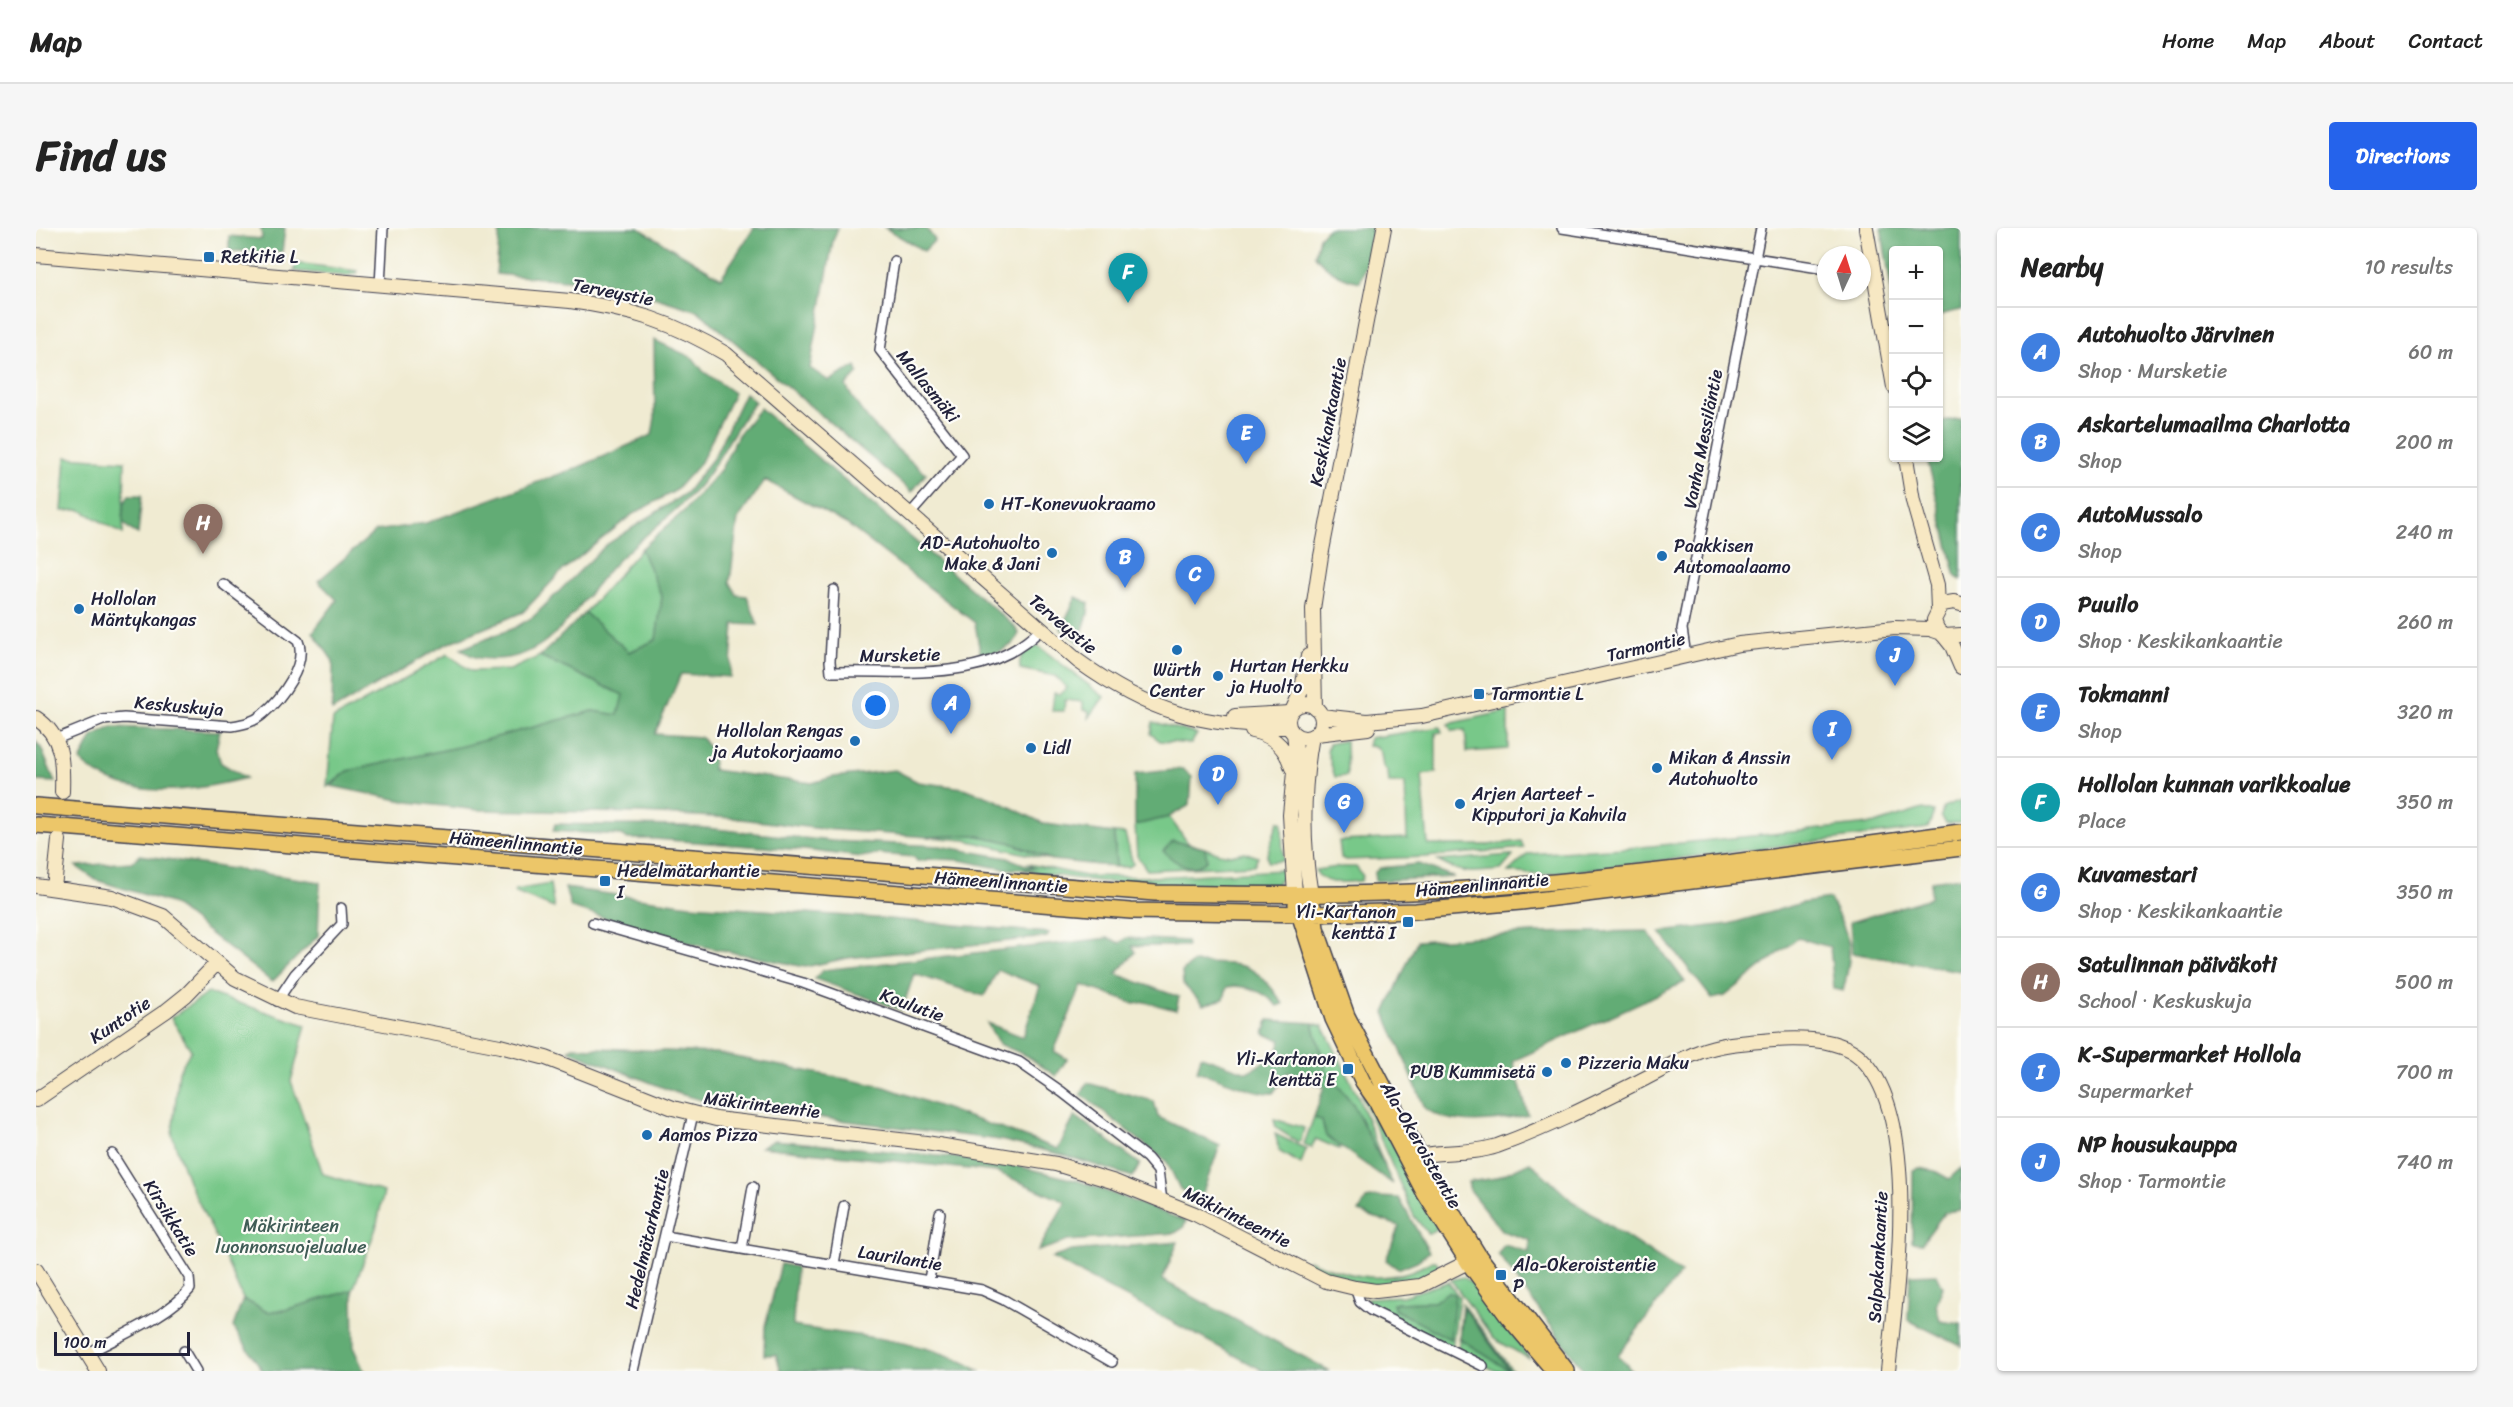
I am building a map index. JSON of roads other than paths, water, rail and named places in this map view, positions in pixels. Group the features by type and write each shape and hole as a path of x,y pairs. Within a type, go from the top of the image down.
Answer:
{"main road":[{"name":"Hämeenlinnantie","path":"36,806 988,882 1155,893 1311,896 1524,884 1724,864 1961,832"},
{"name":"Hämeenlinnantie","path":"36,825 1131,911 1298,914 1416,911 1521,902 1961,848"},
{"name":"Ala-Okeroistentie","path":"1295,895 1298,914 1318,976 1349,1054 1413,1157 1435,1185 1508,1317 1554,1371"},
{"name":"Ala-Okeroistentie","path":"1311,896 1331,975 1347,1016 1413,1157"},
{"name":"Ala-Okeroistentie","path":"1474,1259 1567,1371"}],"street":[{"path":"380,286 383,228"},
{"name":"Keskikankaantie","path":"1295,895 1290,815 1296,750 1292,721 1302,689 1321,556 1384,228"},
{"path":"1562,228 1817,268"},
{"name":"Vanha Messiläntie","path":"1686,657 1682,629 1761,228"},
{"path":"1866,228 1867,246"},
{"name":"Terveystie","path":"36,255 380,286 450,289 606,306 666,322 726,354 1041,629 1110,684 1160,709 1207,727 1270,736 1288,754 1294,772"},
{"name":"Mallasmäki","path":"894,261 880,350 962,455 910,514"},
{"path":"1871,288 1889,369"},
{"path":"1907,462 1913,501 1938,590 1934,623 1952,646 1961,668"},
{"path":"1931,561 1949,592 1961,604"},
{"name":"Keskuskuja","path":"56,739 103,720 124,718 232,726 249,723 264,714 294,677 302,658 302,648 298,641 223,584"},
{"name":"Mursketie","path":"834,590 831,672 962,670 985,665 1008,654 1041,629"},
{"name":"Tarmontie","path":"1895,628 1936,611 1948,602 1961,604"},
{"name":"Keskikankaantie","path":"1313,624 1318,712"},
{"name":"Tarmontie","path":"1314,735 1392,724 1408,718 1739,644 1895,628 1930,629 1954,638 1961,635"},
{"path":"1311,896 1303,816 1314,735 1321,726 1318,712 1306,705 1292,721 1303,738 1314,735"},
{"name":"Terveystie","path":"1160,709 1292,721"},
{"name":"Tarmontie","path":"1318,712 1367,721 1408,718"},
{"path":"36,718 49,728 56,739 63,763 62,792"},
{"path":"54,888 59,840"},
{"name":"Mäkirinteentie","path":"36,886 112,897 163,916 235,978 278,1001 295,1007 500,1046 546,1058 693,1114 926,1143 1044,1162 1115,1182 1162,1201 1214,1223 1326,1281 1355,1288 1384,1291 1420,1286 1474,1259"},
{"path":"278,1001 295,974 342,924 341,908"},
{"name":"Koulutie","path":"593,923 803,983 1019,1062 1147,1158 1158,1171 1162,1201"},
{"name":"Kuntotie","path":"36,1100 166,1011 217,963"},
{"name":"Salpakankaantie","path":"1413,1157 1458,1153 1502,1144 1586,1108 1700,1052 1733,1044 1784,1039 1813,1040 1839,1045 1860,1056 1871,1069 1880,1086 1897,1145 1901,1210 1888,1371"},
{"name":"Hedelmätarhantie","path":"633,1371 693,1114"},
{"name":"Kirsikkatie","path":"87,1354 159,1313 184,1296 190,1289 189,1278 112,1154"},
{"path":"742,1249 753,1187"},
{"path":"834,1264 844,1206"},
{"path":"929,1280 940,1213"},
{"name":"Laurilantie","path":"665,1236 929,1280 992,1294 1112,1362"},
{"path":"36,1270 98,1371"},
{"path":"1355,1288 1360,1302 1370,1310 1483,1366"},
{"path":"184,1351 196,1371"}],"place":[{"name":"Retkitie L","path":"209,257"},
{"name":"Hollolan kunnan varikkoalue","path":"1128,303"},
{"name":"Tokmanni","path":"1246,464"},
{"name":"HT-Konevuokraamo","path":"989,504"},
{"name":"AD-Autohuolto Make & Jani","path":"1052,553"},
{"name":"Satulinnan päiväkoti","path":"203,554"},
{"name":"Paakkisen Automaalaamo","path":"1662,556"},
{"name":"Askartelumaailma Charlotta","path":"1125,588"},
{"name":"AutoMussalo","path":"1195,605"},
{"name":"Hollolan Mäntykangas","path":"79,609"},
{"name":"Würth Center","path":"1177,650"},
{"name":"Hurtan Herkku ja Huolto","path":"1218,676"},
{"name":"NP housukauppa","path":"1895,686"},
{"name":"Tarmontie L","path":"1479,694"},
{"name":"Autohuolto Järvinen","path":"951,734"},
{"name":"Hollolan Rengas ja Autokorjaamo","path":"855,741"},
{"name":"Lidl","path":"1031,748"},
{"name":"K-Supermarket Hollola","path":"1832,760"},
{"name":"Mikan & Anssin Autohuolto","path":"1657,768"},
{"name":"Arjen Aarteet - Kipputori ja Kahvila","path":"1460,804"},
{"name":"Puuilo","path":"1218,805"},
{"name":"Kuvamestari","path":"1344,833"},
{"name":"Hedelmätarhantie I","path":"605,881"},
{"name":"Yli-Kartanon kenttä I","path":"1408,922"},
{"name":"Pizzeria Maku","path":"1566,1063"},
{"name":"Yli-Kartanon kenttä E","path":"1348,1069"},
{"name":"PUB Kummisetä","path":"1547,1072"},
{"name":"Aamos Pizza","path":"647,1135"},
{"name":"Ala-Okeroistentie P","path":"1501,1275"}],"park label":[{"name":"Mäkirinteen luonnonsuojelualue","path":"291,1236"}]}
